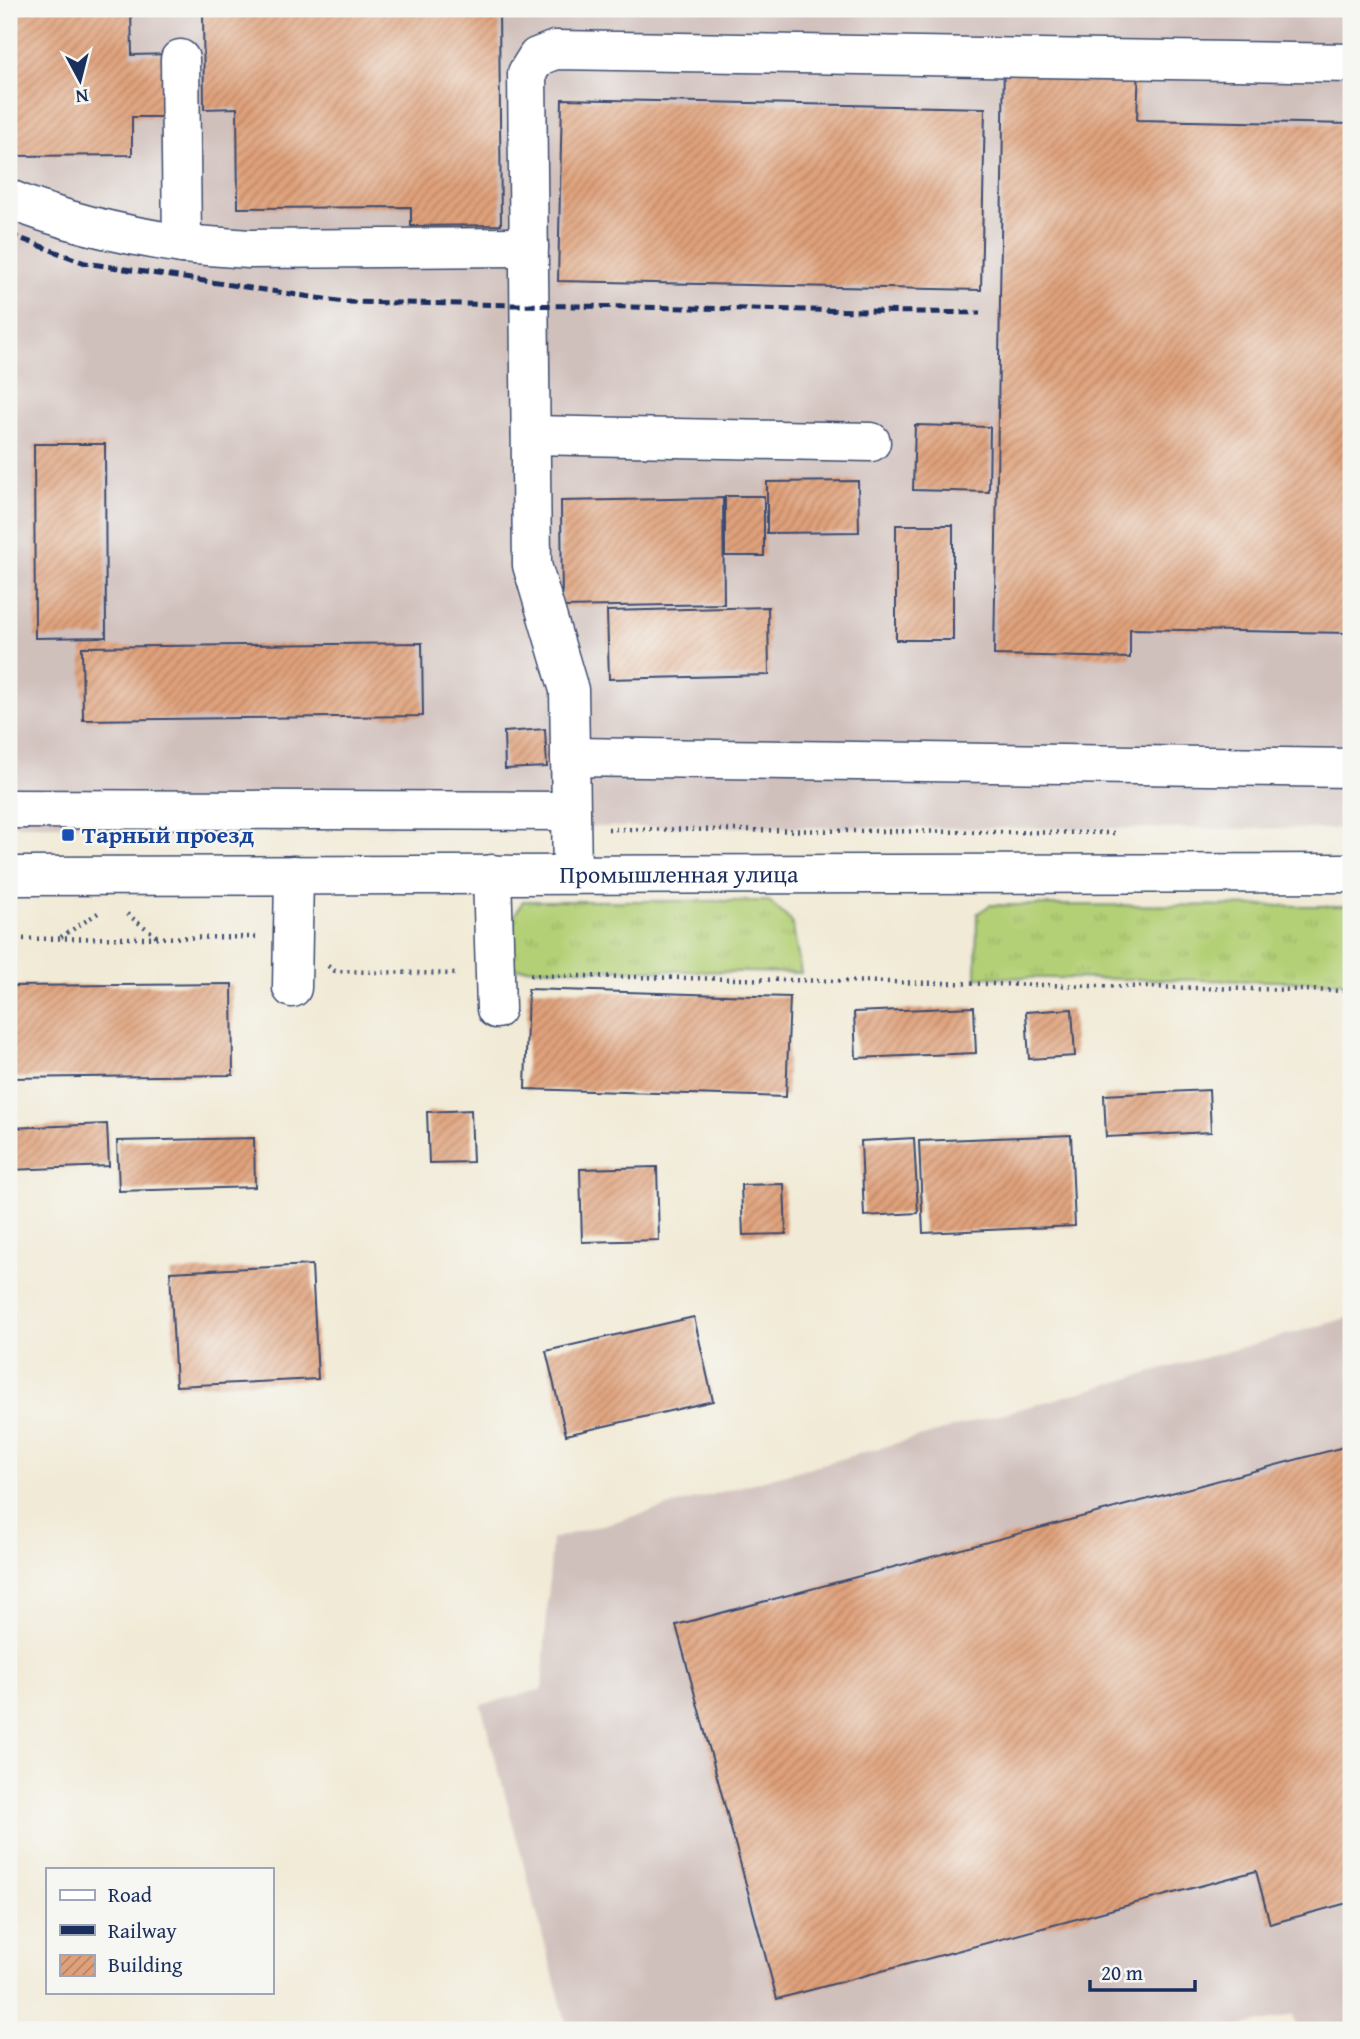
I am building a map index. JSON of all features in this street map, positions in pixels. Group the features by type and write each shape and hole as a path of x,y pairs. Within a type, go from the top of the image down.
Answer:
{"street":[{"path":"572,874 569,690 532,565 527,73 537,57 555,50 1351,63"},
{"path":"180,59 182,244"},
{"path":"9,199 78,223 182,244 248,249 529,247"},
{"path":"531,435 871,442"},
{"path":"570,757 1351,768"},
{"path":"9,809 571,820"},
{"name":"Промышленная улица","path":"9,876 1351,873"},
{"path":"492,874 496,991"},
{"path":"292,988 294,875"}],"path":[{"path":"571,820 1129,833"},
{"path":"60,938 102,910"},
{"path":"122,910 160,939"},
{"path":"9,939 292,937 335,971 496,991 1351,991"}],"shaded area":[{"path":"9,9 1351,9 1351,829 9,825"},
{"path":"1351,1317 1351,2030 1297,2030 1293,2015 1226,2030 568,2030 481,1705 542,1689 552,1539"}],"green space":[{"path":"523,901 769,901 792,922 801,973 511,968 513,918"},
{"path":"990,905 1351,906 1351,982 976,977 977,914"}],"building":[{"path":"9,9 131,9 132,55 172,54 172,117 132,117 132,155 9,156"},
{"path":"203,9 499,9 501,225 411,226 411,207 238,208 237,108 204,109"},
{"path":"1004,63 1139,66 1137,120 1351,124 1351,633 1130,629 1130,658 994,655"},
{"path":"562,99 985,108 981,290 558,281"},
{"path":"915,425 990,427 989,492 913,490"},
{"path":"34,444 105,444 106,637 35,638"},
{"path":"858,481 859,532 767,533 767,482"},
{"path":"725,496 764,496 764,556 725,556"},
{"path":"723,498 724,604 562,607 561,501"},
{"path":"896,525 953,525 953,640 896,640"},
{"path":"768,607 769,675 609,679 607,611"},
{"path":"422,643 423,716 83,720 82,647"},
{"path":"545,729 547,767 505,769 504,732"},
{"path":"232,984 233,1075 9,1078 9,986"},
{"path":"528,989 790,997 786,1097 525,1089"},
{"path":"974,1007 976,1053 856,1058 854,1012"},
{"path":"1072,1009 1075,1056 1029,1059 1026,1012"},
{"path":"1209,1090 1211,1132 1106,1137 1104,1095"},
{"path":"471,1110 473,1162 429,1163 427,1112"},
{"path":"107,1124 109,1166 9,1170 9,1128"},
{"path":"1071,1135 1075,1226 923,1233 919,1141"},
{"path":"254,1138 255,1187 119,1191 117,1141"},
{"path":"914,1138 918,1213 864,1216 861,1141"},
{"path":"657,1167 659,1240 582,1242 580,1169"},
{"path":"784,1184 786,1234 743,1235 741,1185"},
{"path":"312,1265 318,1379 176,1386 170,1272"},
{"path":"694,1317 713,1401 566,1435 546,1351"},
{"path":"1351,1445 1351,1902 1270,1924 1256,1871 777,1999 676,1625"}],"railway":[{"path":"9,234 85,263 344,302 980,313"}],"place":[{"name":"Тарный проезд","path":"68,835"}]}
